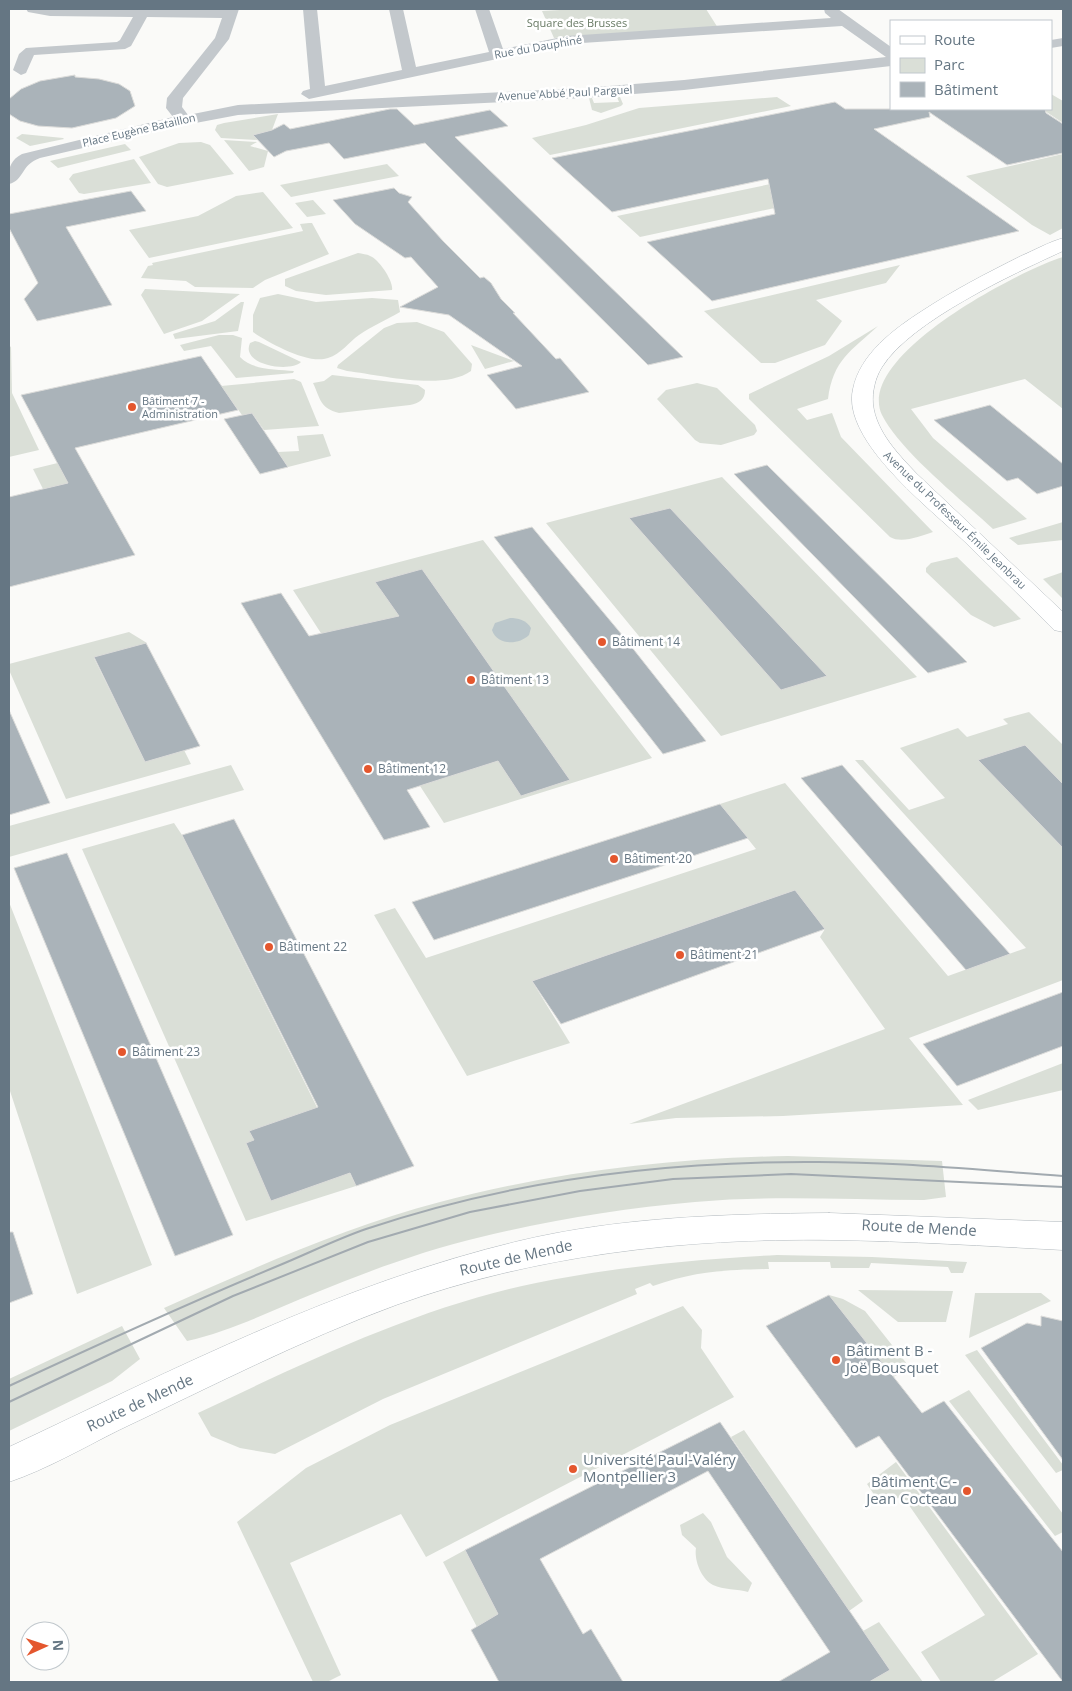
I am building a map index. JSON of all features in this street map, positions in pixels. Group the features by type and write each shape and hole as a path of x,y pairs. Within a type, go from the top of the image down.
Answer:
{"street":[{"path":"33,9 50,12 142,14 231,11 222,39 175,98 174,108 184,120"},
{"path":"302,106 306,95 318,91 310,9"},
{"path":"396,9 408,68 413,72"},
{"path":"482,9 496,50 500,53"},
{"path":"828,9 890,53"},
{"path":"20,70 26,54 31,51 120,46 126,43 142,14"},
{"name":"Rue du Dauphiné","path":"318,91 567,40 721,23 845,21"},
{"name":"Avenue Abbé Paul Parguel","path":"238,110 634,89 812,72 890,61"},
{"name":"Place Eugène Bataillon","path":"11,166 41,153 184,120 238,110"},
{"name":"Avenue du Professeur Émile Jeanbrau","path":"1063,244 964,293 905,332 873,364 863,386 862,404 870,429 883,449 927,495 1063,625"},
{"name":"Route de Mende","path":"9,1465 292,1331 374,1297 446,1274 528,1254 600,1239 647,1234 794,1225 864,1225 1063,1236"}],"green space":[{"name":"Square des Brusses","path":"578,9 706,9 718,28 554,38 542,11"},
{"path":"1052,95 1063,101 1063,123 1044,110 1052,110"},
{"path":"617,97 620,97 623,104 621,106 601,113 592,110 589,98 592,98 594,103 619,102"},
{"path":"777,97 791,106 550,155 532,138 586,125 639,108"},
{"path":"278,114 272,130 253,135 258,140 221,138 215,130 217,125 224,123"},
{"path":"22,134 64,139 30,146 16,138"},
{"path":"224,140 257,142 250,146 268,151 264,167 249,171"},
{"path":"201,142 210,145 234,174 167,187 158,184 139,157 179,143"},
{"path":"125,144 131,150 58,168 50,161"},
{"path":"1063,154 1063,228 1050,235 1032,225 966,176"},
{"path":"910,155 937,173 640,237 617,216"},
{"path":"134,159 151,183 84,194 79,193 69,179 73,174"},
{"path":"387,164 399,176 291,197 280,185"},
{"path":"263,192 293,228 149,258 129,230 198,216 236,196"},
{"path":"313,200 326,214 307,217 295,203"},
{"path":"312,223 329,254 265,280 253,288 195,287 186,281 141,278 148,266 153,265 152,263 303,231 300,224"},
{"path":"358,253 369,255 378,261 391,282 392,290 326,295 296,291 285,286 285,279"},
{"path":"1063,257 1063,409 1025,379 911,409 933,438 1027,519 993,529 933,475 903,444 882,415 880,392 892,367 916,343 946,319 979,297 1042,265"},
{"path":"900,265 886,283 816,300 842,321 825,345 775,363 761,363 704,311"},
{"path":"145,289 240,294 202,321 164,334 141,295"},
{"path":"278,294 316,302 372,298 398,300 400,312 364,332 333,356 320,359 311,358 289,352 253,332 253,315 260,298"},
{"path":"241,302 244,302 238,331 175,339 173,334 215,321"},
{"path":"417,322 444,332 472,364 471,371 459,377 428,381 394,378 337,368 338,365 384,328 397,323"},
{"path":"878,326 839,365 830,386 828,399 797,409 807,420 832,413 841,437 933,532 905,540 890,537 749,399 749,394 829,356"},
{"path":"219,335 233,335 242,338 240,357 252,365 294,371 293,373 236,378 211,346 184,351 180,345"},
{"path":"255,341 301,362 287,367 277,367 259,362 252,357 249,351 250,343"},
{"path":"471,345 514,361 485,369"},
{"path":"11,346 12,393 39,450 9,457 9,349"},
{"path":"332,375 418,385 425,390 425,393 421,400 410,405 339,413 325,406 313,383 324,381"},
{"path":"294,379 301,382 319,426 264,430 252,413 242,415 221,386"},
{"path":"697,383 717,388 755,425 757,431 754,435 721,445 700,443 695,440 657,399 666,390"},
{"path":"323,434 331,456 288,467 278,452 299,451 297,436"},
{"path":"70,460 81,480 43,489 33,469"},
{"path":"722,477 917,677 721,736 546,523"},
{"path":"1063,522 1063,540 1018,545 1009,538"},
{"path":"483,540 652,758 444,823 293,590"},
{"path":"957,557 1021,619 994,627 971,615 926,572 926,568 931,563"},
{"path":"1063,572 1063,599 1043,579"},
{"path":"129,632 147,643 94,658 145,762 184,750 191,764 66,799 9,670 9,664"},
{"path":"1029,712 1063,745 1063,784 1025,745 979,760 1063,848 1063,980 909,1038 963,1105 783,1116 676,1118 629,1124 885,1029 820,937 825,929 795,890 532,981 570,1043 467,1076 374,915 395,908 426,958 756,849 720,804 785,783 948,976 1026,948 855,760 863,760 909,810 945,798 900,748 958,728 967,737 1008,724 1003,719"},
{"path":"231,765 244,790 9,857 9,826"},
{"path":"174,823 182,835 356,1186 246,1221 82,849"},
{"path":"9,902 152,1265 77,1294 9,1088"},
{"path":"1063,1063 1063,1090 978,1110 968,1100"},
{"path":"788,1156 942,1161 946,1197 924,1200 781,1198 724,1200 615,1211 561,1220 460,1242 418,1255 376,1269 236,1326 187,1341 164,1308 266,1263 369,1223 483,1191 612,1168 744,1157"},
{"path":"777,1255 967,1262 963,1273 951,1273 948,1267 871,1263 869,1268 831,1268 830,1262 768,1262 769,1269 710,1272 683,1277 653,1286 650,1283 635,1289 637,1294 383,1399 275,1454 240,1448 211,1436 198,1413 364,1338 406,1321 492,1293 566,1277 626,1268 686,1261"},
{"path":"858,1290 953,1291 946,1322 898,1322"},
{"path":"975,1293 1041,1293 1051,1301 969,1338"},
{"path":"829,1295 843,1299 865,1311 911,1369 893,1377"},
{"path":"683,1306 702,1330 701,1348 734,1397 426,1557 401,1514 290,1563 341,1675 327,1682 313,1682 237,1522 306,1468 390,1425"},
{"path":"122,1326 140,1359 112,1381 9,1431 9,1379"},
{"path":"977,1350 1063,1465 1063,1470 1056,1473 965,1355"},
{"path":"969,1390 1063,1514 1063,1532 1055,1536 949,1401"},
{"path":"744,1430 863,1601 849,1611 731,1437"},
{"path":"896,1462 1038,1654 992,1682 941,1682 921,1652 985,1615 904,1498 877,1499 867,1484"},
{"path":"703,1513 711,1522 727,1557 752,1583 748,1592 717,1587 702,1574 697,1563 696,1548 682,1535 680,1525"},
{"path":"465,1550 498,1614 477,1627 443,1562"},
{"path":"879,1622 923,1682 869,1682 890,1670 863,1631"}],"shaded area":[{"path":"510,618 519,619 527,623 531,628 529,635 520,641 514,642 498,639 492,630 495,623"}],"building":[{"path":"75,75 75,77 99,79 119,84 130,91 135,106 116,118 72,128 38,126 20,121 9,114 9,99 21,89 40,81"},
{"path":"835,102 845,109 1045,110 1046,113 1063,124 1063,153 1007,165 929,112 930,117 874,129 1019,231 712,301 647,242 775,214 768,179 612,212 552,158"},
{"path":"397,109 414,125 490,110 508,126 455,137 683,357 648,365 425,143 344,159 329,143 286,151 274,157 253,135 272,130 284,124 290,129"},
{"path":"394,188 399,193 412,197 408,202 443,241 480,278 484,277 491,283 501,299 515,313 513,313 556,359 560,358 589,392 516,409 487,375 522,366 449,315 400,307 438,287 411,257 405,258 355,224 333,200"},
{"path":"131,191 146,211 66,227 112,305 37,321 24,299 38,283 9,228 9,214"},
{"path":"201,356 238,410 75,448 135,555 9,587 9,497 68,483 21,395"},
{"path":"990,405 1063,464 1063,486 1037,494 1018,478 1007,481 934,420"},
{"path":"252,413 288,467 260,474 224,419"},
{"path":"767,465 967,662 928,673 734,474"},
{"path":"670,508 827,676 781,690 629,518"},
{"name":"Bâtiment 14","path":"532,527 623,636 706,741 663,754 494,537"},
{"path":"422,569 570,780 521,796 498,761 407,790 430,827 384,840 241,603 281,593 309,636 399,616 375,582"},
{"path":"146,643 200,746 145,762 94,657"},
{"path":"9,710 50,803 9,815"},
{"path":"1025,745 1063,784 1063,848 978,760"},
{"path":"842,765 1010,954 966,970 801,778"},
{"name":"Bâtiment 20","path":"720,804 748,838 434,940 412,902"},
{"name":"Bâtiment 22","path":"234,819 414,1166 356,1186 350,1173 271,1201 246,1143 254,1140 249,1131 318,1107 182,835"},
{"name":"Bâtiment 23","path":"67,853 233,1235 175,1256 14,868"},
{"name":"Bâtiment 21","path":"795,890 825,929 561,1024 532,981"},
{"path":"1063,992 1063,1046 957,1086 923,1044"},
{"path":"9,1232 13,1232 33,1294 9,1303"},
{"name":"Bâtiment C - Jean Cocteau","path":"829,1295 922,1413 944,1401 1063,1552 1063,1682 879,1436 856,1448 766,1326"},
{"path":"1041,1316 1063,1321 1063,1460 981,1348 1027,1323 1041,1326"},
{"path":"720,1422 890,1670 869,1682 778,1682 830,1652 708,1471 540,1559 583,1634 591,1629 623,1682 499,1682 471,1630 498,1614 465,1550"}],"tram line":[{"path":"9,1386 110,1339 355,1233 419,1213 528,1187 638,1171 750,1163 870,1163 1063,1176"},
{"path":"9,1402 233,1296 368,1242 470,1212 580,1191 673,1179 791,1174 1063,1187"}],"place":[{"name":"Bâtiment 7 - Administration","path":"132,407"},
{"name":"Bâtiment 14","path":"602,642"},
{"name":"Bâtiment 13","path":"471,680"},
{"name":"Bâtiment 12","path":"368,769"},
{"name":"Bâtiment 20","path":"614,859"},
{"name":"Bâtiment 22","path":"269,947"},
{"name":"Bâtiment 21","path":"680,955"},
{"name":"Bâtiment 23","path":"122,1052"},
{"name":"Bâtiment B - Joë Bousquet","path":"836,1360"},
{"name":"Université Paul-Valéry Montpellier 3","path":"573,1469"},
{"name":"Bâtiment C - Jean Cocteau","path":"967,1491"}]}
